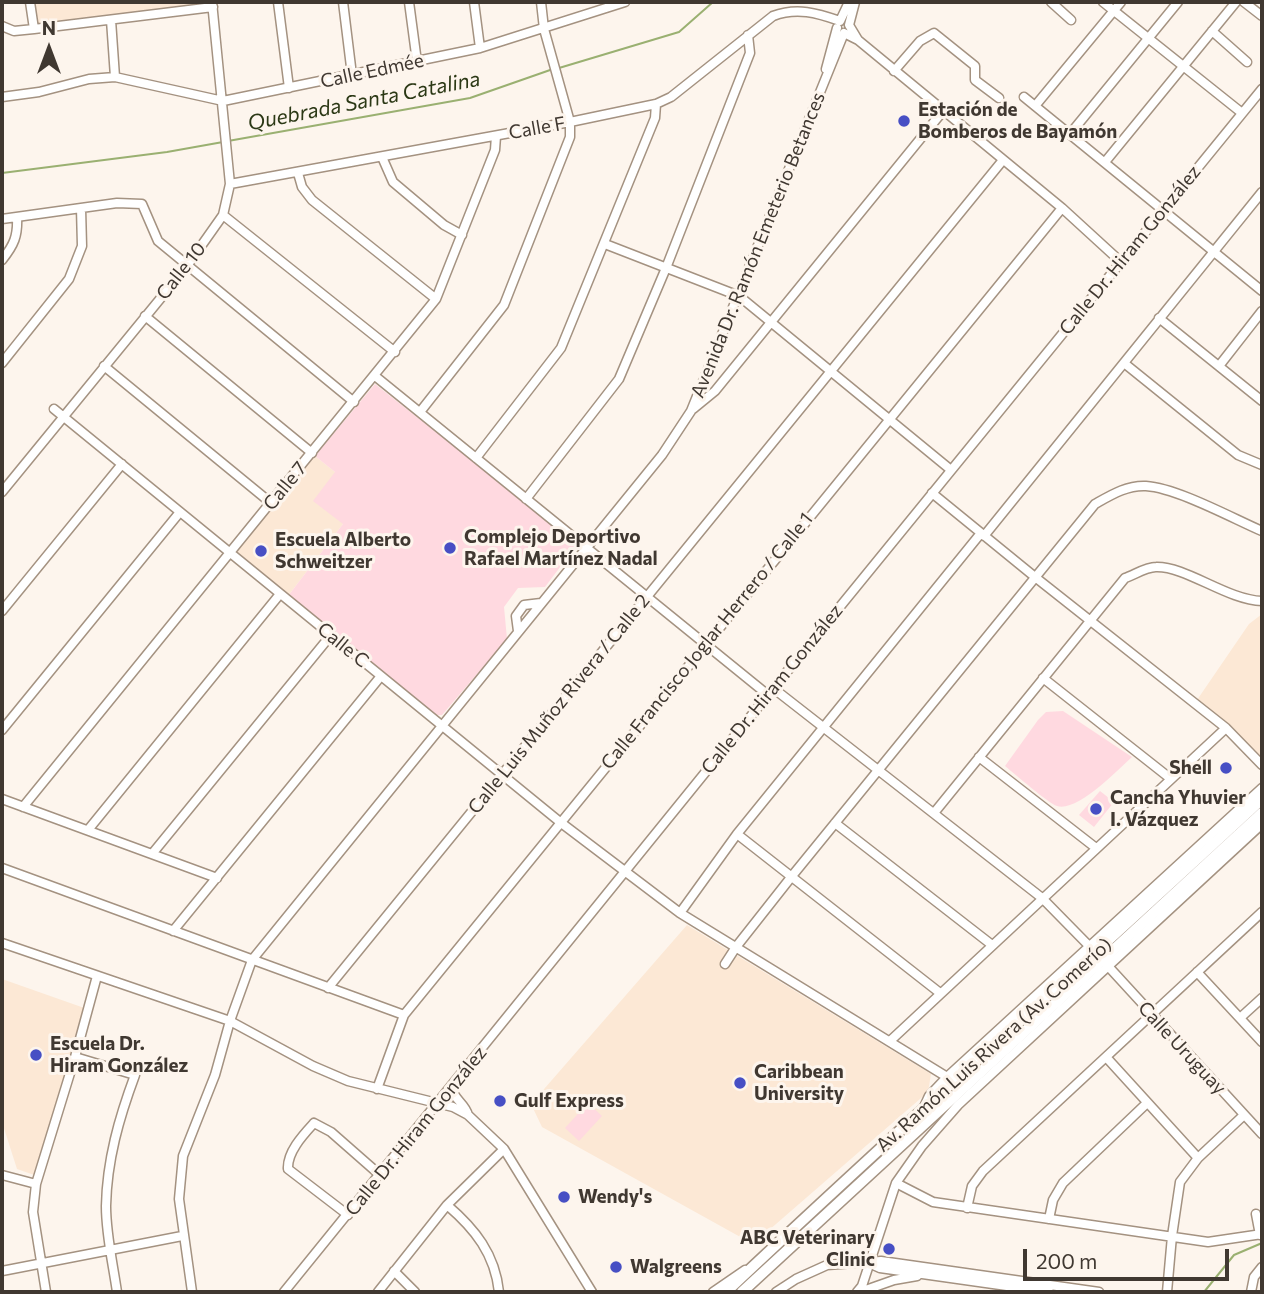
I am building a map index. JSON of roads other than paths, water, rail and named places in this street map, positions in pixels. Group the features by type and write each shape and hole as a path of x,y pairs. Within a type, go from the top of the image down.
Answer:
{"main road":[{"name":"Av. Ramón Luis Rivera (Av. Comerío)","path":"742,1292 1099,957 1262,799"},
{"name":"Av. Ramón Luis Rivera (Av. Comerío)","path":"726,1292 921,1113 950,1081 1099,957 1262,813"}],"street":[{"path":"30,2 34,29"},
{"path":"278,2 289,89"},
{"path":"343,2 352,75"},
{"path":"409,2 417,62"},
{"path":"474,2 480,48"},
{"path":"419,412 504,305 570,137 570,122 544,29 541,2"},
{"name":"Calle Edmée","path":"115,77 223,101 480,48 544,29 606,5 625,2"},
{"name":"Avenida Dr. Ramón Emeterio Betances","path":"691,411 824,79 849,2"},
{"name":"Avenida Dr. Ramón Emeterio Betances","path":"841,27 855,2"},
{"path":"1051,2 1062,5 1071,20"},
{"path":"1103,2 1242,113"},
{"path":"1035,106 1121,2"},
{"path":"1070,134 1178,2"},
{"path":"1105,162 1236,2"},
{"path":"1244,2 1262,16"},
{"path":"2,26 14,31 34,29 212,4"},
{"name":"Calle 10","path":"2,492 187,265 223,215 230,184 212,4"},
{"name":"Calle F","path":"230,184 656,104 671,97 773,16 787,10 814,14 841,27"},
{"path":"2,97 39,93 99,77 115,77 111,20"},
{"path":"841,27 1062,208 1121,262"},
{"path":"1212,31 1247,62"},
{"path":"894,71 920,41 934,33 975,66 975,80 999,98"},
{"path":"526,499 619,379 666,268 750,53 748,35"},
{"name":"Calle Dr. Hiram González","path":"285,1292 770,691 1262,89"},
{"path":"1024,97 1262,291"},
{"path":"475,458 561,348 655,118 656,104"},
{"path":"192,1292 178,1199 183,1156 215,1075 230,1021 252,960 518,631 516,617 524,605 541,603 662,455 691,411 715,391 943,111"},
{"name":"Calle 7","path":"23,807 436,299 495,150 496,135"},
{"path":"382,157 393,182 444,225 462,235"},
{"name":"Calle Luis Muñoz Rivera / Calle 2","path":"328,988 1003,159"},
{"path":"298,173 302,187 312,200 436,299"},
{"path":"680,913 737,834 1262,192"},
{"path":"2,219 117,203 142,204 158,241 354,402"},
{"path":"2,363 69,279 82,246 81,208"},
{"name":"Calle Francisco Joglar Herrero / Calle 1","path":"377,1089 404,1016 1062,208"},
{"path":"223,215 395,352"},
{"path":"2,260 18,234 17,217"},
{"path":"605,244 739,296 951,470"},
{"path":"1219,366 1262,311"},
{"path":"145,316 312,453"},
{"path":"1159,318 1262,401"},
{"path":"1124,363 1238,455 1262,465"},
{"path":"104,366 271,503"},
{"name":"Calle Uruguay","path":"375,376 705,645 824,728 1042,898 1262,1134"},
{"name":"Calle C","path":"54,409 501,775 625,872 680,913 890,1041 950,1081"},
{"path":"2,611 122,464"},
{"path":"725,964 792,876 1095,504 1116,492 1143,486 1165,489 1262,531"},
{"path":"932,493 1226,728 1262,765"},
{"path":"2,730 180,512"},
{"path":"934,813 1125,579 1155,567 1175,570 1224,592 1262,601"},
{"path":"88,830 280,594"},
{"path":"152,854 331,635"},
{"path":"173,931 381,676"},
{"path":"1043,678 1171,779"},
{"path":"890,1041 1226,728"},
{"path":"979,757 1096,848"},
{"path":"858,1292 896,1183 922,1146 958,1105 1262,788"},
{"path":"2,799 217,878"},
{"path":"835,823 992,945"},
{"path":"1099,957 1262,824"},
{"path":"737,834 940,993"},
{"path":"2,868 404,1016"},
{"path":"967,1208 972,1186 983,1171 1262,912"},
{"path":"2,943 230,1021 313,1066 348,1081 438,1104 468,1115 504,1149 592,1292"},
{"path":"1197,972 1262,1042"},
{"path":"46,1292 33,1212 36,1184 97,975"},
{"path":"1240,1018 1262,998"},
{"path":"75,1057 135,1075 118,1120 109,1163 106,1209 117,1292"},
{"path":"1105,1057 1198,1158"},
{"path":"451,1087 453,1095 466,1108 468,1115"},
{"path":"1049,1219 1053,1200 1063,1183 1147,1103"},
{"path":"1167,1292 1180,1182 1198,1158 1244,1115"},
{"path":"348,1215 288,1169 288,1160 305,1132 314,1123 331,1132 380,1175"},
{"path":"378,1292 447,1205 504,1149"},
{"path":"2,1175 36,1184"},
{"path":"896,1183 933,1202 1208,1242 1261,1234 1256,1214"},
{"path":"447,1205 470,1224 486,1247 498,1280 499,1292"},
{"path":"2,1271 182,1237"},
{"path":"776,1292 796,1279 827,1265 881,1261 990,1284 1099,1292"},
{"path":"869,1263 880,1268 1049,1292"},
{"path":"713,1292 757,1264"},
{"path":"1251,1292 1254,1278 1262,1268"},
{"path":"394,1271 415,1292"},
{"path":"858,1292 894,1280 924,1275"}],"waterway":[{"name":"Quebrada Santa Catalina","path":"559,68 679,32 713,2"},
{"name":"Quebrada Santa Catalina","path":"228,141 470,98 553,69"},
{"name":"Quebrada Santa Catalina","path":"2,173 167,152 223,142"},
{"path":"1204,1292 1234,1255 1262,1243"}],"place":[{"name":"Estación de Bomberos de Bayamón","path":"904,121"},
{"name":"Complejo Deportivo Rafael Martínez Nadal","path":"450,548"},
{"name":"Escuela Alberto Schweitzer","path":"261,551"},
{"name":"Shell","path":"1226,768"},
{"name":"Cancha Yhuvier I. Vázquez","path":"1096,809"},
{"name":"Escuela Dr. Hiram González","path":"36,1055"},
{"name":"Caribbean University","path":"740,1083"},
{"name":"Gulf Express","path":"500,1101"},
{"name":"Wendy's","path":"564,1197"},
{"name":"ABC Veterinary Clinic","path":"889,1249"},
{"name":"Walgreens","path":"616,1267"}]}
